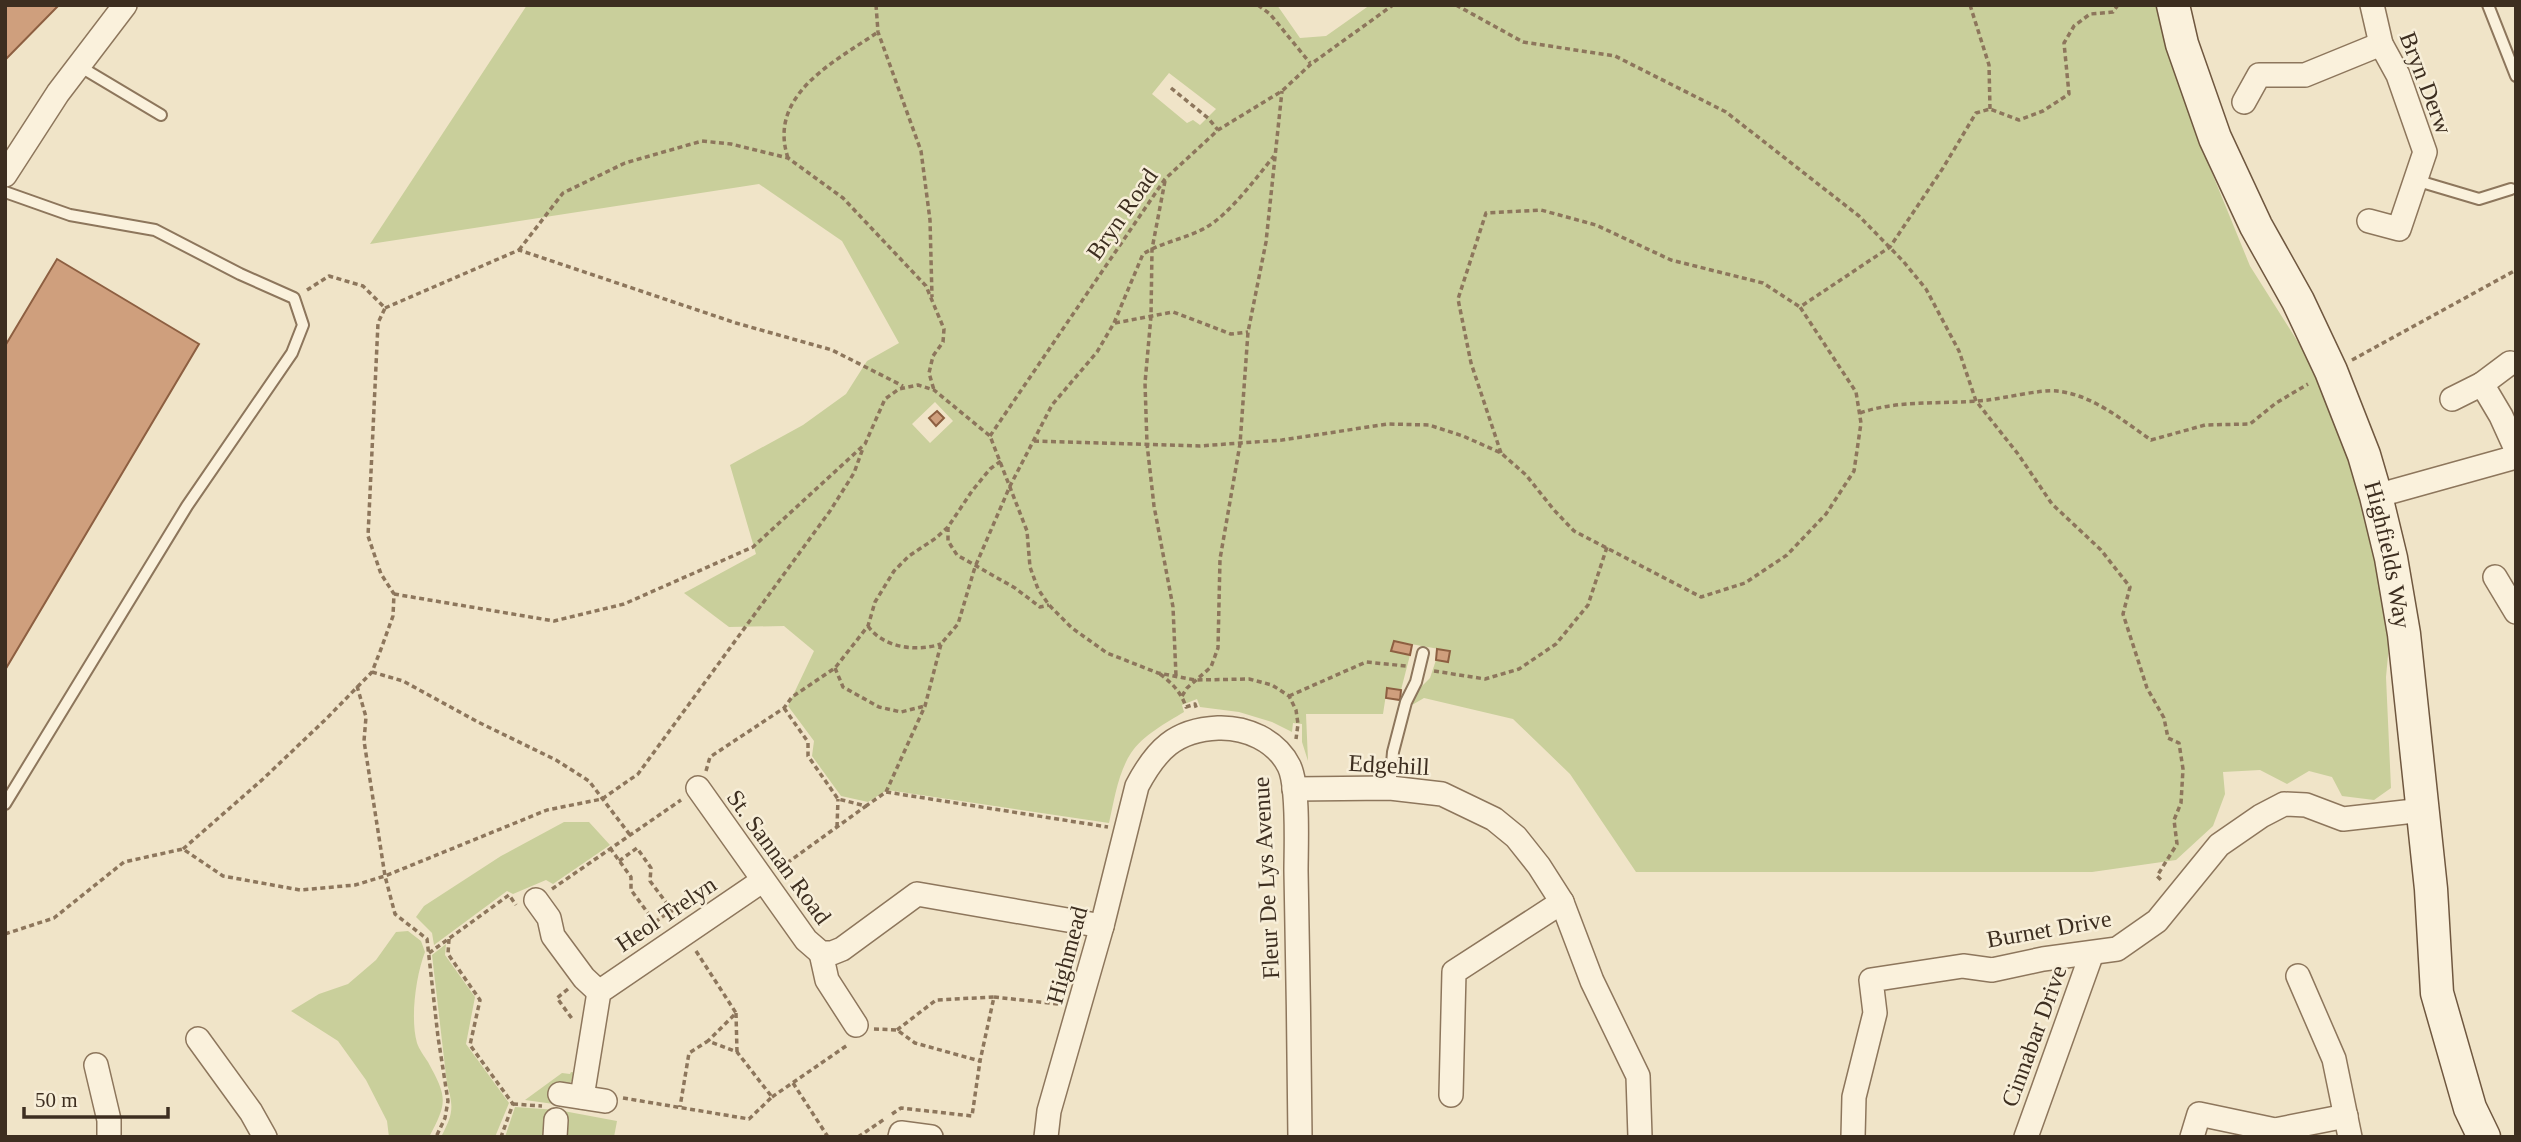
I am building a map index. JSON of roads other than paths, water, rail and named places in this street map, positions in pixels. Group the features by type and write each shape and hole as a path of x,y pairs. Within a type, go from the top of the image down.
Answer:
{"main road":[{"name":"Highfields Way","path":"2173,5 2182,44 2215,138 2256,226 2298,301 2331,372 2364,455 2376,496 2391,558 2404,634 2423,810 2437,993 2470,1108 2484,1137"}],"street":[{"path":"5,174 79,66 125,5"},
{"name":"Bryn Derw","path":"2369,221 2399,229 2425,152 2398,75 2381,44 2372,5"},
{"path":"2244,102 2259,75 2305,75 2381,44"},
{"path":"2452,399 2482,384 2510,363"},
{"path":"2482,384 2516,449"},
{"path":"2376,496 2516,457"},
{"path":"2495,577 2516,612"},
{"name":"Fleur De Lys Avenue","path":"1137,786 1161,749 1180,737 1202,729 1226,728 1245,731 1265,740 1290,767 1294,789 1300,1137"},
{"name":"Highmead","path":"1046,1137 1049,1111 1102,926 1137,786"},
{"name":"St. Sannan Road","path":"697,787 806,940 821,953 827,980 854,1030"},
{"name":"Edgehill","path":"1294,789 1390,788 1443,794 1493,818 1516,837 1562,902 1592,981 1638,1076 1640,1137"},
{"name":"Burnet Drive","path":"1853,1137 1854,1097 1875,1013 1871,980 1963,965 1992,970 2117,949 2157,921 2219,845 2261,816 2284,804 2306,805 2343,819 2423,810"},
{"name":"Heol Trelyn","path":"599,992 677,931 762,881"},
{"name":"St. Sannan Road","path":"821,953 842,949 917,894 1102,926"},
{"path":"536,900 549,918 553,936 584,978 599,992 560,1111 610,1102"},
{"path":"1451,1096 1454,972 1562,902"},
{"name":"Cinnabar Drive","path":"2026,1137 2092,953"},
{"path":"2192,1137 2199,1114 2275,1130 2348,1126 2334,1059 2298,976"},
{"path":"198,1039 251,1112 265,1137"},
{"path":"96,1065 109,1120 108,1137"},
{"path":"900,1137 901,1133 931,1137"}],"lane":[{"path":"2488,5 2516,76"},
{"path":"79,66 161,115"},
{"path":"2415,180 2479,199 2511,189"},
{"path":"5,192 70,215 155,230 240,274 294,298 303,324 292,353 187,506 5,804"},
{"path":"1390,788 1393,752 1423,653"}]}
